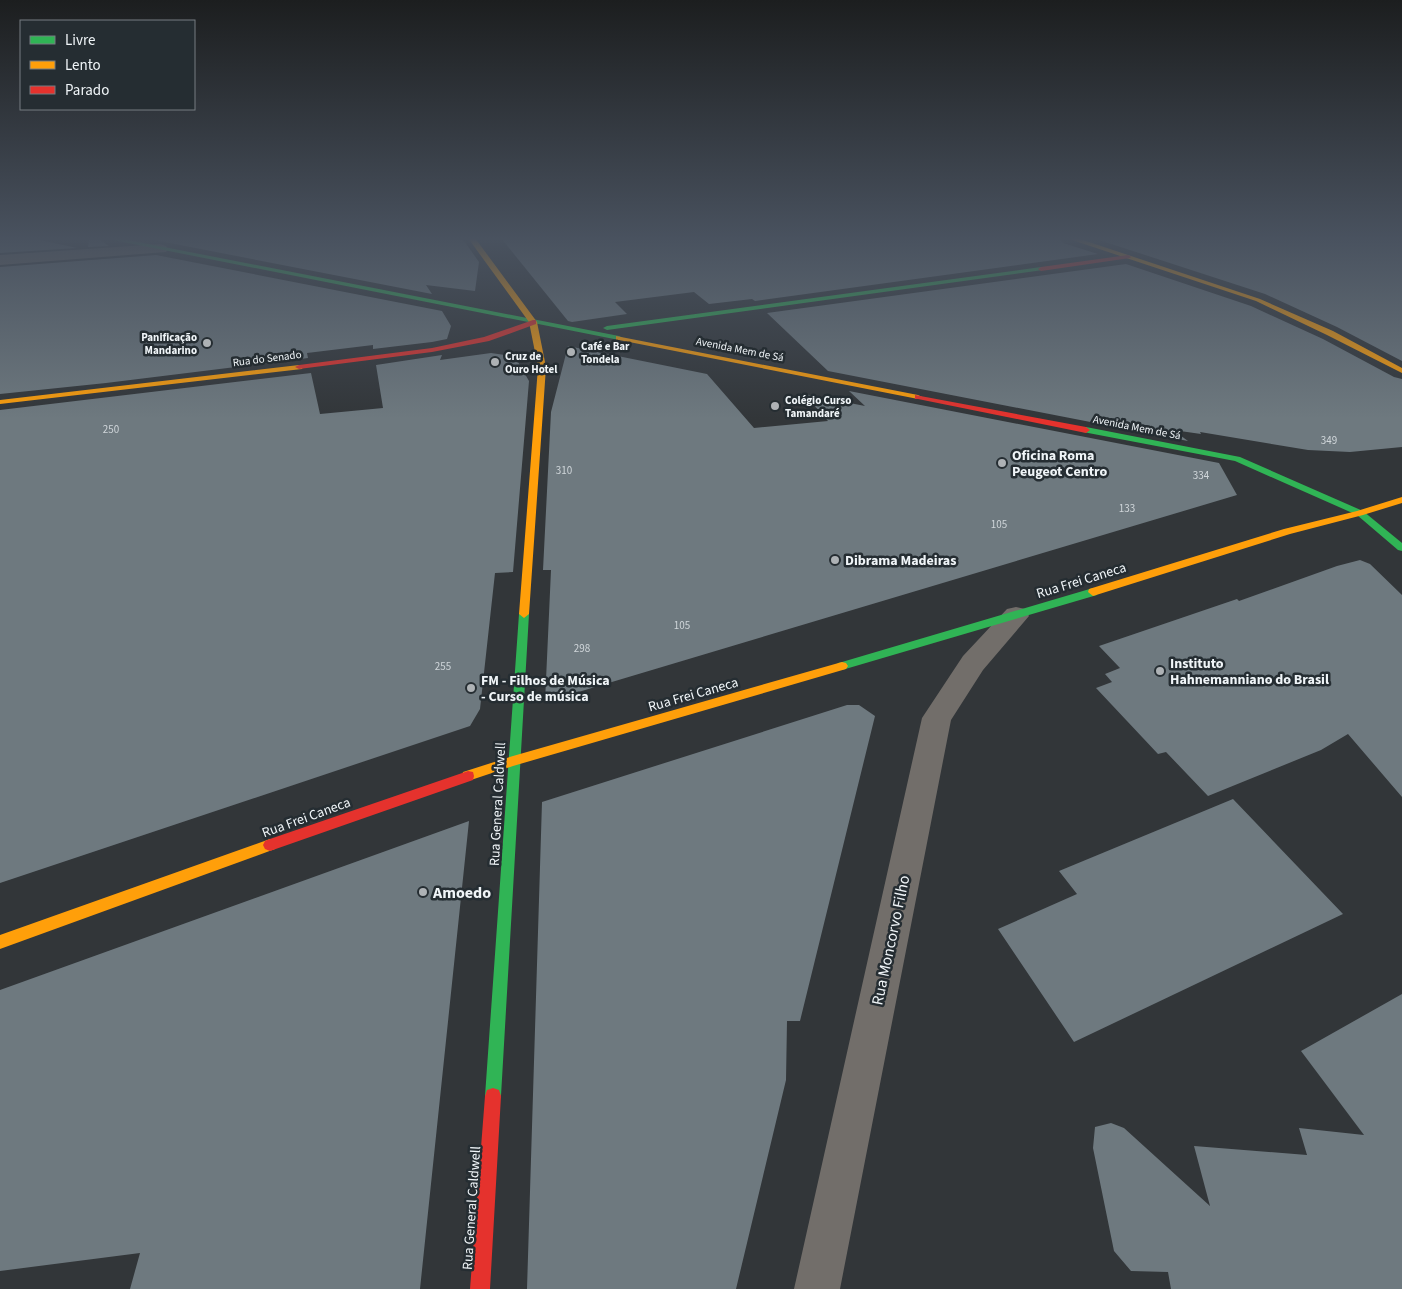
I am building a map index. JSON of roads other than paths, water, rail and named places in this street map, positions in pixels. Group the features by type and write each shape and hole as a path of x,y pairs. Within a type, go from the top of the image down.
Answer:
{"main road":[{"name":"Avenida Mem de Sá","path":"411,298 1237,459 1360,513 1402,548"},
{"path":"515,298 533,322"},
{"path":"582,332 832,298"},
{"path":"1252,298 1330,333 1402,371"},
{"name":"Rua do Senado","path":"0,402 106,391 432,350 486,339 533,322"},
{"name":"Rua General Caldwell","path":"480,1289 510,847 513,761 542,367 533,322"},
{"name":"Rua Frei Caneca","path":"0,942 405,797 513,761 1016,616 1287,531 1360,513 1402,500"}],"street":[{"name":"Rua Moncorvo Filho","path":"817,1289 937,718 973,663 1016,616"}],"place":[{"name":"Panificação Mandarino","path":"207,343"},
{"name":"Café e Bar Tondela","path":"571,352"},
{"name":"Cruz de Ouro Hotel","path":"495,362"},
{"name":"Colégio Curso Tamandaré","path":"775,406"},
{"name":"Oficina Roma Peugeot Centro","path":"1002,463"},
{"name":"Dibrama Madeiras","path":"835,560"},
{"name":"Instituto Hahnemanniano do Brasil","path":"1160,671"},
{"name":"FM - Filhos de Música - Curso de música","path":"471,688"},
{"name":"Amoedo","path":"423,892"}]}
